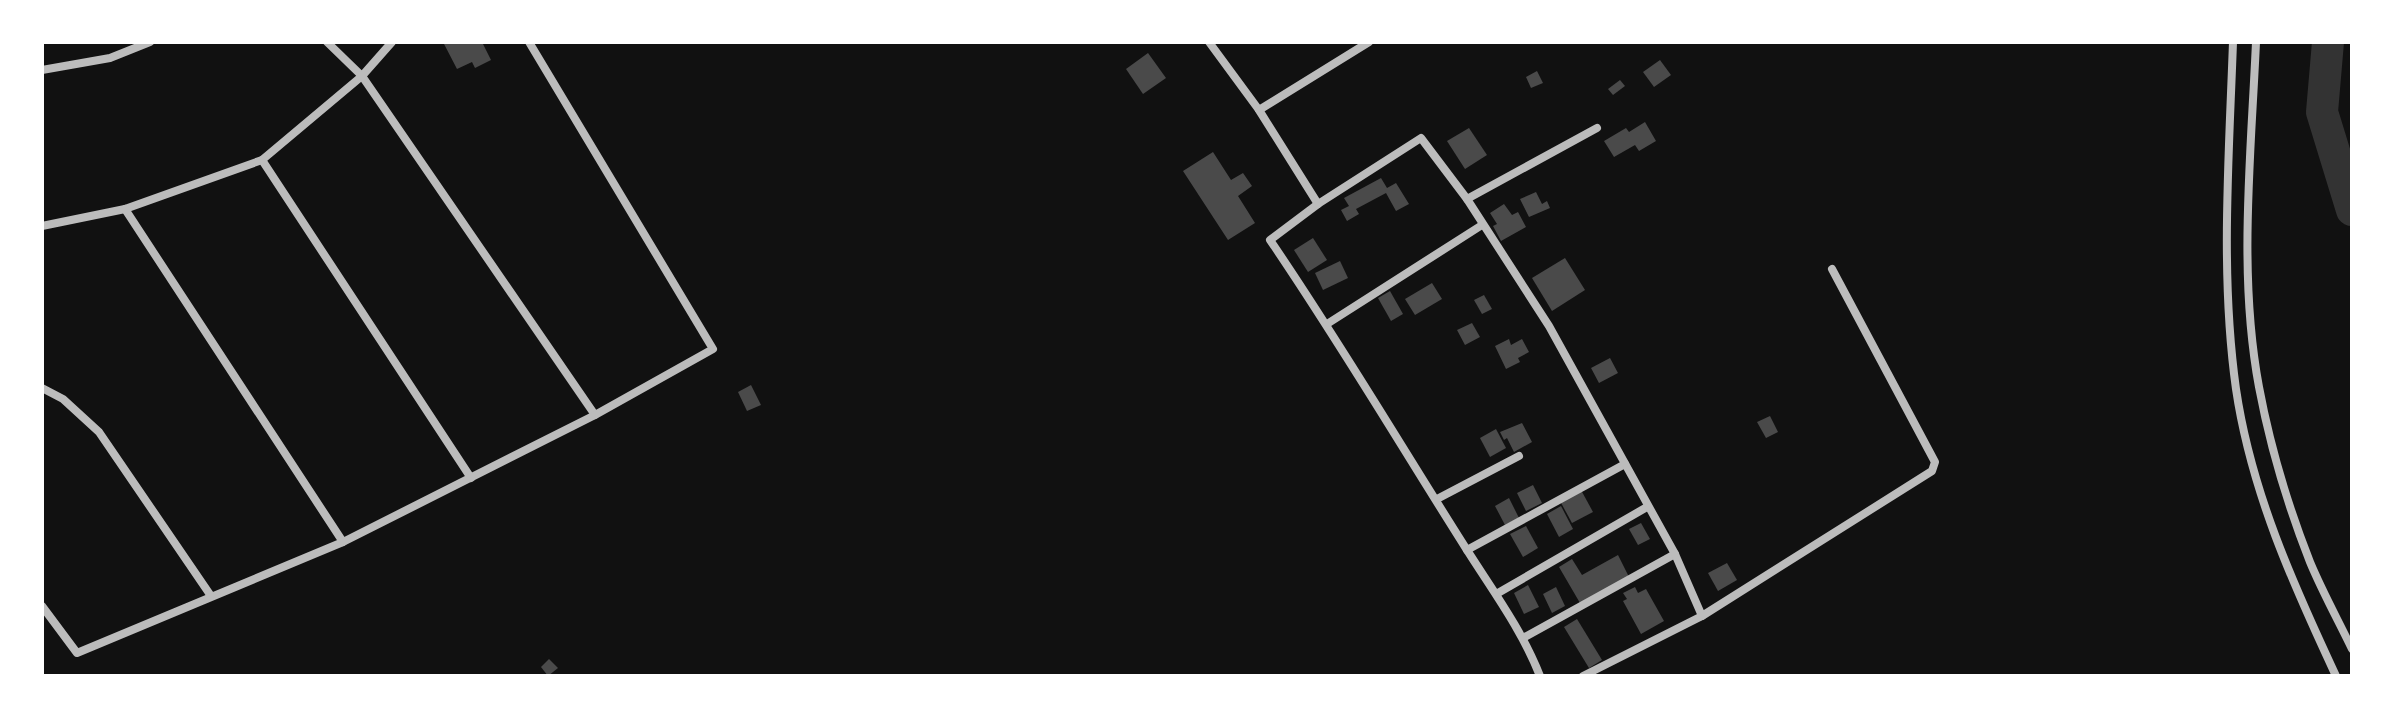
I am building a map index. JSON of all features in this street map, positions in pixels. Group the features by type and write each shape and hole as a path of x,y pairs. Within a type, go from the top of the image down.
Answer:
{"street":[{"path":"42,70 110,58 150,42"},
{"path":"327,42 362,76 595,415"},
{"path":"42,226 125,209 262,160 362,76 392,42"},
{"path":"42,606 77,653 343,542 595,415 713,349 529,42"},
{"path":"1209,42 1259,110 1318,204"},
{"path":"1259,110 1369,42"},
{"path":"2233,42 2228,312 2236,391 2255,476 2288,573 2336,676"},
{"path":"2256,42 2248,249 2250,315 2259,386 2278,470 2311,563 2352,649"},
{"path":"1467,199 1597,128"},
{"path":"1540,676 1498,593 1467,550 1327,324 1270,240 1318,204 1421,138 1467,199 1549,326 1675,554 1702,616"},
{"path":"262,160 471,478"},
{"path":"125,209 343,542"},
{"path":"1327,324 1482,225"},
{"path":"1583,676 1702,616 1932,471 1935,462 1832,269"},
{"path":"42,388 63,399 99,432 211,596"},
{"path":"1437,499 1519,456"},
{"path":"1467,550 1625,464"},
{"path":"1498,593 1647,507"},
{"path":"1523,638 1675,554"}],"building":[{"path":"443,42 482,42 491,60 475,68 472,62 457,69"},
{"path":"1148,53 1166,78 1143,94 1126,69"},
{"path":"1660,60 1671,75 1654,87 1643,72"},
{"path":"1537,71 1543,83 1531,88 1526,77"},
{"path":"1620,80 1625,86 1613,95 1608,89"},
{"path":"1645,122 1656,141 1639,151 1635,145 1614,157 1604,141 1626,128 1629,132"},
{"path":"1469,128 1487,155 1465,169 1447,141"},
{"path":"1213,152 1231,180 1243,173 1252,186 1238,196 1255,223 1228,240 1183,171"},
{"path":"1381,178 1387,188 1396,183 1409,204 1396,211 1386,193 1356,209 1359,214 1347,221 1341,210 1349,206 1344,198"},
{"path":"1536,192 1542,204 1547,201 1550,208 1529,217 1520,199"},
{"path":"1504,204 1512,215 1518,212 1526,227 1501,241 1493,226 1497,224 1490,213"},
{"path":"1313,238 1327,260 1308,272 1294,250"},
{"path":"1565,258 1585,290 1552,311 1532,278"},
{"path":"1340,261 1348,278 1323,290 1315,273"},
{"path":"1432,283 1442,299 1415,315 1405,299"},
{"path":"1390,291 1403,314 1391,321 1378,298"},
{"path":"1484,295 1492,309 1482,314 1474,300"},
{"path":"1472,323 1480,337 1465,345 1457,330"},
{"path":"1509,339 1511,345 1522,339 1529,352 1518,358 1520,362 1506,369 1495,346"},
{"path":"1610,358 1618,373 1599,383 1591,368"},
{"path":"751,385 761,405 747,411 738,392"},
{"path":"1770,416 1778,432 1766,438 1757,422"},
{"path":"1522,423 1532,442 1514,452 1500,432"},
{"path":"1496,429 1506,448 1490,457 1480,438"},
{"path":"1533,485 1542,503 1526,511 1517,493"},
{"path":"1581,490 1593,512 1572,523 1560,501"},
{"path":"1509,498 1519,518 1505,525 1495,506"},
{"path":"1561,506 1573,529 1559,537 1547,514"},
{"path":"1641,523 1650,539 1638,545 1629,529"},
{"path":"1526,526 1538,548 1523,557 1510,534"},
{"path":"1618,555 1629,577 1580,603 1559,567 1572,559 1582,575"},
{"path":"1727,563 1737,580 1718,591 1708,573"},
{"path":"1528,585 1539,607 1524,614 1514,593"},
{"path":"1556,587 1565,606 1552,613 1543,594"},
{"path":"1635,587 1638,593 1646,589 1664,621 1641,634 1623,601 1627,599 1623,593"},
{"path":"1577,619 1602,660 1589,668 1564,627"},
{"path":"549,659 558,668 548,676 541,667"}],"waterway":[{"path":"2328,42 2322,112 2352,210"}]}
